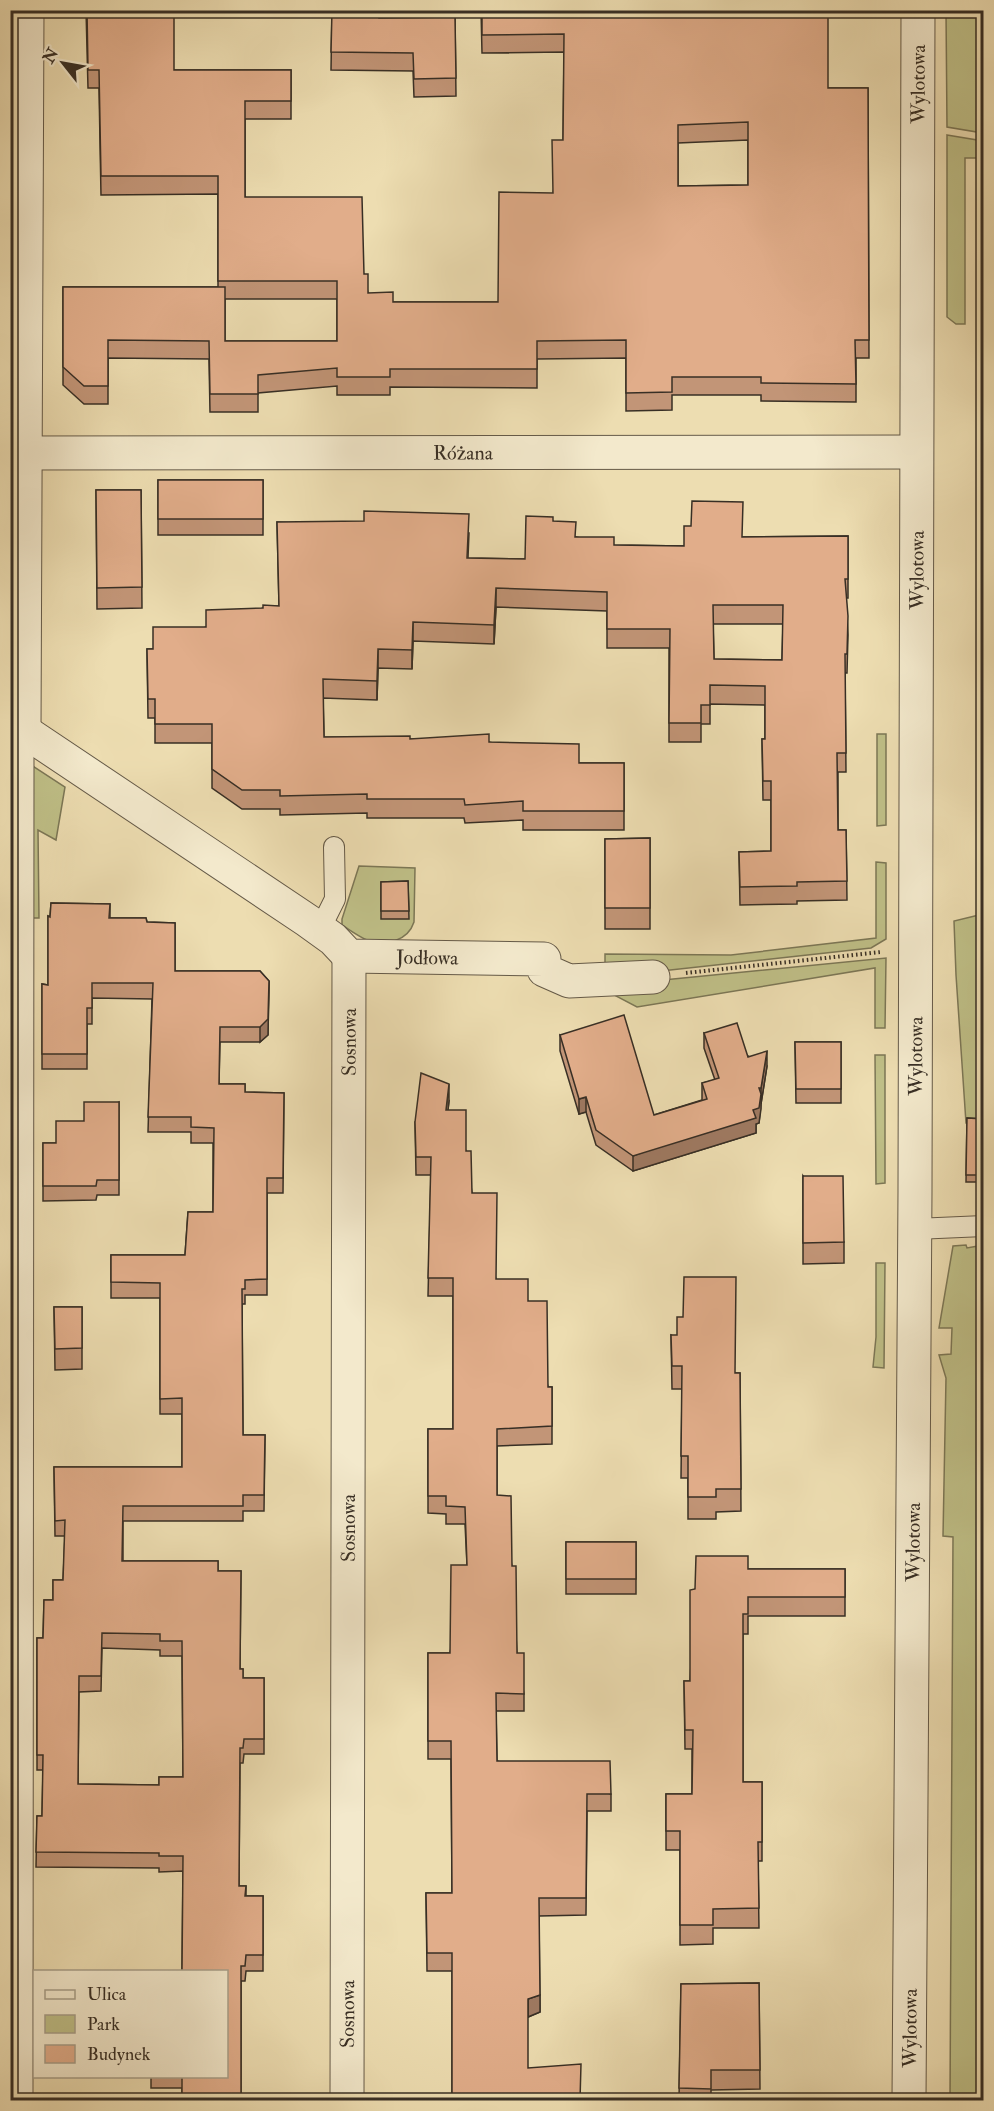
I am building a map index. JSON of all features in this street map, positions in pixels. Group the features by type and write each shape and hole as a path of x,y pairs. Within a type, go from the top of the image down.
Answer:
{"street":[{"path":"16,2100 17,745 24,731 18,453 27,10"},
{"name":"Wylotowa","path":"909,2100 915,1228 918,10"},
{"name":"Różana","path":"18,453 916,452"},
{"path":"24,731 320,929 349,956"},
{"name":"Jodłowa","path":"349,956 544,959 544,970 569,981 652,977"},
{"name":"Sosnowa","path":"347,2100 349,956"}],"lane":[{"path":"320,929 335,899 334,847"},
{"path":"915,1228 984,1226"}],"path":[{"path":"652,977 885,951"}],"green space":[{"path":"946,11 983,11 983,133 947,127"},
{"path":"947,135 983,141 983,158 965,158 965,324 956,324 947,317"},
{"path":"877,734 886,734 886,825 877,826"},
{"path":"25,761 65,787 56,840 38,830 39,918 25,918"},
{"path":"876,862 886,863 886,939 871,948 652,972 605,966 605,954 731,955 876,938"},
{"path":"359,866 415,868 414,922 407,934 401,938 395,941 374,942 342,925"},
{"path":"983,914 983,1123 966,1123 954,921"},
{"path":"886,958 885,1028 875,1028 875,968 637,1007 614,995 653,981"},
{"path":"875,1055 885,1055 885,1183 876,1184"},
{"path":"966,1245 967,1248 984,1245 983,2100 950,2100 953,1537 943,1536 946,1378 939,1355 951,1354 952,1328 939,1328 953,1246"},
{"path":"876,1263 885,1263 884,1368 873,1367 876,1337"}],"building":[{"path":"87,10 174,10 174,70 291,70 291,101 245,101 245,197 362,197 364,274 368,274 368,293 393,292 393,302 498,302 499,192 553,193 552,140 563,140 564,34 482,35 482,10 828,10 828,88 868,88 869,340 855,340 856,384 761,383 761,377 672,377 672,392 626,393 626,340 537,341 537,369 390,369 390,377 337,377 337,368 258,375 258,394 210,394 209,341 108,340 108,386 84,386 63,367 63,287 225,287 225,341 337,341 337,281 218,281 218,176 101,176 99,70 88,70","holes":["748,122 748,185 678,186 678,125"]},
{"path":"332,10 379,10 379,18 455,17 456,78 414,79 413,53 331,52"},
{"path":"158,480 263,480 263,519 158,519"},
{"path":"96,490 141,490 142,587 97,588"},
{"path":"692,501 743,502 742,537 848,536 848,579 845,579 848,616 847,654 845,654 846,753 837,753 838,830 846,830 847,881 797,882 797,886 740,887 739,852 771,851 771,781 763,781 762,739 765,739 765,686 710,685 710,705 701,705 701,723 669,723 670,629 607,629 607,592 496,588 494,625 413,622 412,650 378,649 377,681 323,679 324,737 410,736 410,739 489,734 489,742 579,744 579,763 624,763 624,811 523,811 523,801 465,805 464,799 367,799 367,794 280,796 280,790 242,790 212,769 212,724 155,724 155,699 148,699 147,649 153,649 153,627 206,627 206,610 263,608 263,605 279,606 277,522 364,521 364,511 469,514 467,558 525,559 526,516 553,517 553,521 576,522 575,537 614,537 614,545 684,546 684,526 691,526","holes":["713,605 783,605 782,660 714,659"]},
{"path":"650,838 650,908 605,908 605,839"},
{"path":"408,881 409,911 381,911 381,882"},
{"path":"51,903 110,904 109,918 146,918 147,922 175,923 175,971 260,971 269,981 268,1019 260,1027 220,1027 219,1084 245,1084 245,1092 284,1093 283,1178 267,1178 267,1279 245,1280 245,1289 242,1289 243,1435 265,1435 264,1495 243,1495 243,1506 123,1506 122,1561 218,1561 218,1571 241,1571 240,1669 243,1669 243,1678 264,1678 264,1739 244,1739 243,1748 240,1748 239,1886 246,1886 245,1896 263,1896 263,1955 246,1955 245,1966 241,1966 241,2100 182,2100 182,2078 228,2078 228,1970 182,1970 183,1856 159,1856 159,1853 36,1852 37,1816 42,1816 43,1755 37,1755 37,1638 43,1638 44,1600 53,1600 53,1580 63,1580 65,1520 55,1521 54,1467 182,1467 182,1398 160,1399 160,1283 111,1282 111,1255 185,1255 188,1212 213,1212 214,1128 191,1127 191,1117 148,1117 153,983 92,983 92,1008 87,1008 87,1054 42,1054 42,984 48,985 48,916 50,917","holes":["102,1633 160,1634 160,1641 182,1641 183,1777 159,1777 159,1785 78,1784 79,1676 101,1676"]},
{"path":"624,1015 654,1115 707,1099 702,1083 719,1078 704,1033 737,1023 748,1057 767,1051 761,1088 759,1088 761,1094 759,1108 753,1110 756,1118 633,1156 596,1130 586,1097 579,1099 560,1035"},
{"path":"795,1042 841,1042 841,1089 796,1089"},
{"path":"421,1073 449,1084 446,1110 466,1110 466,1151 471,1151 472,1193 497,1193 496,1279 528,1279 528,1301 547,1301 548,1387 552,1387 552,1426 497,1429 497,1495 511,1496 512,1566 516,1566 517,1653 524,1653 524,1694 496,1693 497,1761 610,1761 611,1794 587,1794 586,1898 539,1898 540,1995 528,1999 528,2068 581,2064 580,2100 452,2100 452,1953 427,1953 426,1893 452,1893 451,1741 428,1741 428,1653 450,1653 451,1565 467,1565 465,1507 446,1506 446,1496 428,1496 428,1429 453,1429 453,1278 428,1278 431,1157 416,1157 415,1122"},
{"path":"84,1102 119,1102 119,1180 97,1180 96,1186 43,1186 43,1143 56,1143 56,1121 84,1121"},
{"path":"967,1118 984,1119 984,1175 966,1175"},
{"path":"803,1176 843,1176 844,1242 803,1243"},
{"path":"684,1277 736,1277 735,1373 740,1373 741,1489 716,1489 716,1497 688,1497 688,1456 681,1456 682,1366 672,1366 671,1335 677,1335 677,1317 683,1317"},
{"path":"54,1307 82,1307 82,1348 55,1349"},
{"path":"566,1542 636,1542 636,1579 566,1579"},
{"path":"696,1556 748,1556 748,1569 845,1569 845,1597 748,1597 748,1614 743,1614 743,1782 762,1782 762,1842 758,1842 759,1908 713,1909 713,1925 680,1925 680,1831 666,1831 666,1794 692,1794 693,1730 685,1730 684,1681 690,1681 690,1590 695,1589"},
{"path":"759,1983 760,2070 711,2070 711,2089 679,2088 681,1984"}]}
